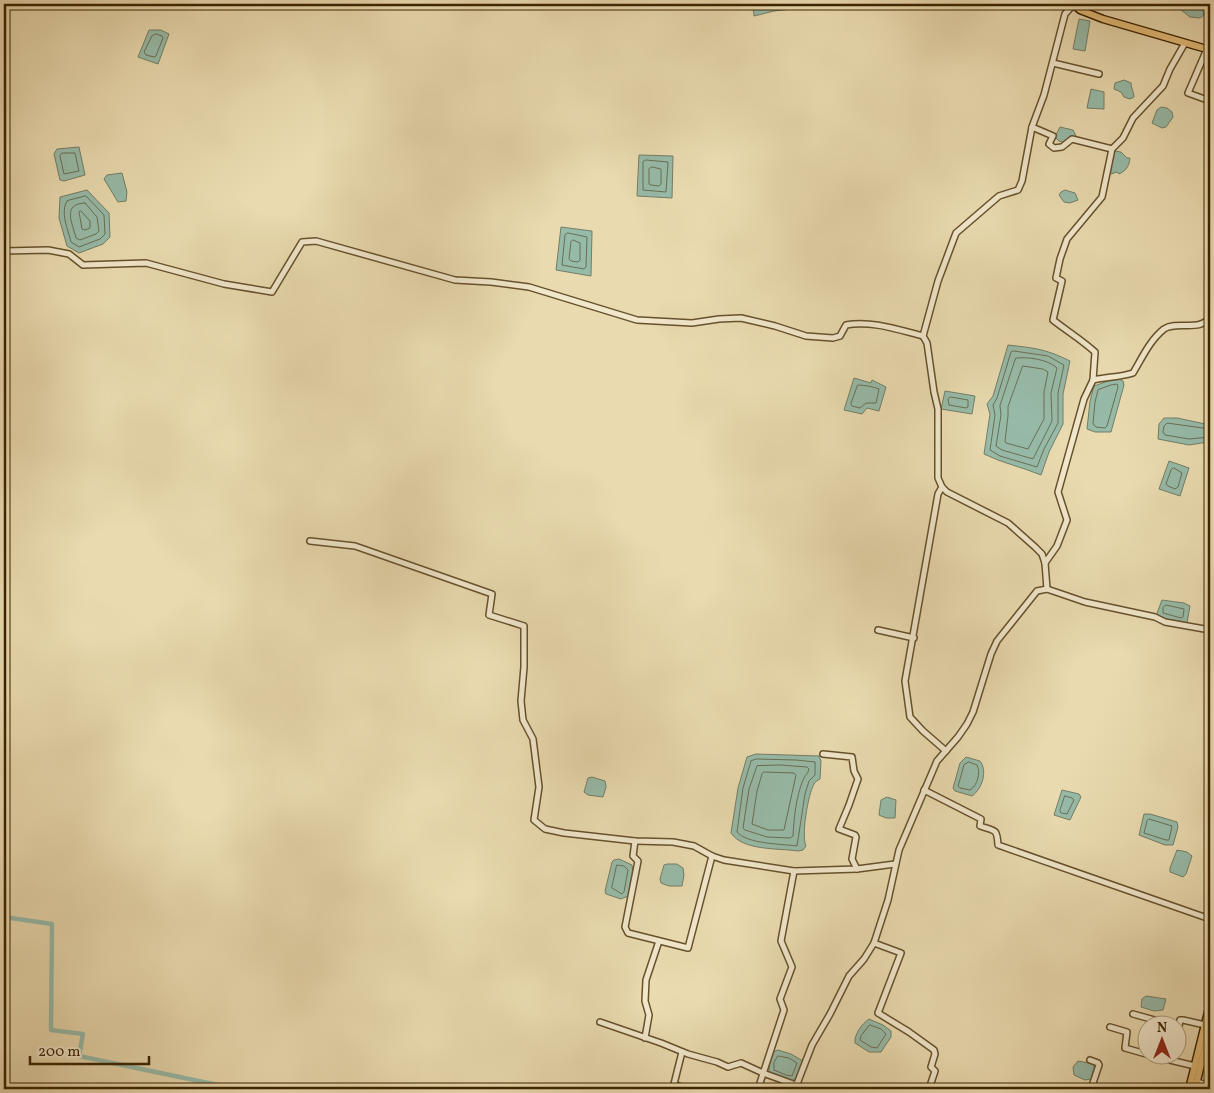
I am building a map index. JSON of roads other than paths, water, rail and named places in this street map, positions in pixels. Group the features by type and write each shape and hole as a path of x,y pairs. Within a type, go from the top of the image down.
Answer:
{"main road":[{"path":"1073,4 1080,10 1103,19 1209,49"},
{"path":"1196,1086 1207,1052 1210,1004"},
{"path":"1189,1089 1208,1026"}],"street":[{"path":"923,336 938,281 956,232 999,196 1018,190 1022,181 1032,127 1044,95 1065,14 1073,4"},
{"path":"1045,562 1057,546 1067,520 1058,492 1065,461 1084,399 1093,380 1094,352 1087,344 1072,335 1054,320 1062,281 1056,278 1060,259 1067,239 1102,197 1112,149 1123,138 1133,118 1164,86 1170,69 1185,43"},
{"path":"1209,49 1188,93 1210,101"},
{"path":"1053,64 1099,74"},
{"path":"1032,127 1054,136 1049,144 1054,148 1062,147 1072,139 1112,149"},
{"path":"4,251 48,250 69,254 84,265 146,262 224,284 272,292 302,242 316,241 455,280 491,282 529,288 637,320 692,323 741,318 806,336 833,338 840,336 846,324 854,323 877,325 923,336 928,343 938,409 938,478 942,487 947,492 1008,523 1042,554 1045,562 1047,589"},
{"path":"1093,380 1109,376 1133,374 1147,349 1163,330 1170,326 1203,324 1210,316"},
{"path":"942,487 938,494 905,681 910,717 923,732 946,751"},
{"path":"310,541 356,546 492,594 488,614 524,626 524,667 521,700 523,720 533,739 539,787 534,820 545,829 635,841 680,843 694,846 712,856 768,868 794,871 857,869 895,864"},
{"path":"600,1022 728,1067 741,1063 795,1087 812,1045 850,976 864,959 874,942 888,900 899,850 937,761 958,737 973,712 991,654 998,641 1037,591 1047,589 1085,602 1155,617 1165,622 1210,630"},
{"path":"878,630 914,638"},
{"path":"822,754 852,757 854,772 858,778 839,829 856,835 852,858 857,869"},
{"path":"924,790 978,817 982,821 980,826 995,831 998,835 998,845 1210,919"},
{"path":"635,841 633,856 638,861 625,927 628,934 688,948 712,856"},
{"path":"758,1089 784,1010 780,999 792,967 781,942 794,871"},
{"path":"645,1038 649,1015 645,1001 646,980 660,941"},
{"path":"874,942 901,953 878,1013 934,1050 935,1054 931,1067 936,1071 929,1089"},
{"path":"1133,1014 1140,1016"},
{"path":"1186,1021 1208,1026"},
{"path":"1110,1027 1127,1032 1125,1048 1136,1051"},
{"path":"682,1052 674,1084 686,1089"},
{"path":"1090,1060 1099,1065 1091,1089"},
{"path":"1186,1064 1195,1066"},
{"path":"1196,1086 1210,1086"}],"water":[{"path":"753,4 792,4 792,9 754,16"},
{"path":"1182,4 1196,4 1201,7 1204,15 1200,18 1190,17 1181,10"},
{"path":"1079,19 1090,21 1085,51 1073,49"},
{"path":"149,30 161,30 169,34 158,64 138,57"},
{"path":"1124,80 1131,83 1134,97 1130,99 1114,89 1115,83"},
{"path":"1091,89 1104,92 1104,109 1087,108"},
{"path":"1161,107 1167,108 1172,112 1173,117 1166,127 1162,128 1152,123 1157,110"},
{"path":"1060,127 1073,130 1076,136 1065,143 1059,141 1055,137"},
{"path":"79,147 85,175 64,181 60,180 54,154 57,149"},
{"path":"1114,151 1121,152 1127,158 1130,158 1127,168 1119,174 1117,172 1111,174 1110,171"},
{"path":"639,155 673,156 672,198 637,196"},
{"path":"122,173 127,192 126,201 118,202 104,179 107,175"},
{"path":"87,190 109,213 110,237 103,244 79,253 67,246 59,218 60,197"},
{"path":"1065,190 1075,193 1078,200 1070,203 1064,202 1059,195"},
{"path":"561,227 592,231 591,276 556,270"},
{"path":"1008,345 1040,350 1070,361 1063,394 1063,424 1049,452 1041,475 984,454 990,414 987,404 993,396"},
{"path":"854,378 871,383 872,380 886,387 879,411 867,408 862,414 844,410"},
{"path":"1119,379 1123,381 1124,385 1111,432 1095,432 1087,429 1090,401 1094,386"},
{"path":"945,391 975,396 972,414 941,409"},
{"path":"1164,418 1177,418 1210,425 1208,442 1189,445 1158,439 1159,424"},
{"path":"1169,461 1189,468 1180,496 1159,489"},
{"path":"1162,600 1184,603 1190,606 1187,623 1181,624 1156,616"},
{"path":"756,754 819,756 821,761 820,779 814,784 810,797 804,834 806,846 803,850 771,849 752,846 737,839 731,833 738,788 747,757"},
{"path":"966,757 980,761 984,770 983,780 979,789 972,796 955,791 953,788 960,763"},
{"path":"592,777 605,781 606,787 603,797 588,795 584,792 588,778"},
{"path":"1062,790 1079,794 1081,797 1070,820 1054,815"},
{"path":"887,797 896,800 895,818 886,818 879,815 881,800"},
{"path":"1144,814 1177,822 1178,827 1173,845 1165,845 1139,835"},
{"path":"1177,850 1187,852 1192,856 1186,874 1183,877 1170,872"},
{"path":"619,859 632,865 633,875 628,896 621,899 606,894 605,891 612,862"},
{"path":"677,864 683,868 682,886 669,886 661,883 660,879 664,865"},
{"path":"1146,996 1166,999 1163,1010 1154,1011 1141,1007 1142,999"},
{"path":"869,1019 891,1031 891,1037 881,1052 869,1052 855,1043 859,1030"},
{"path":"778,1050 791,1054 803,1061 796,1079 790,1081 769,1073 769,1062 773,1052"},
{"path":"1078,1061 1094,1064 1091,1079 1085,1080 1074,1075 1073,1067"}],"waterway":[{"path":"4,917 52,924 51,1030 83,1034 79,1056 237,1089"}]}
